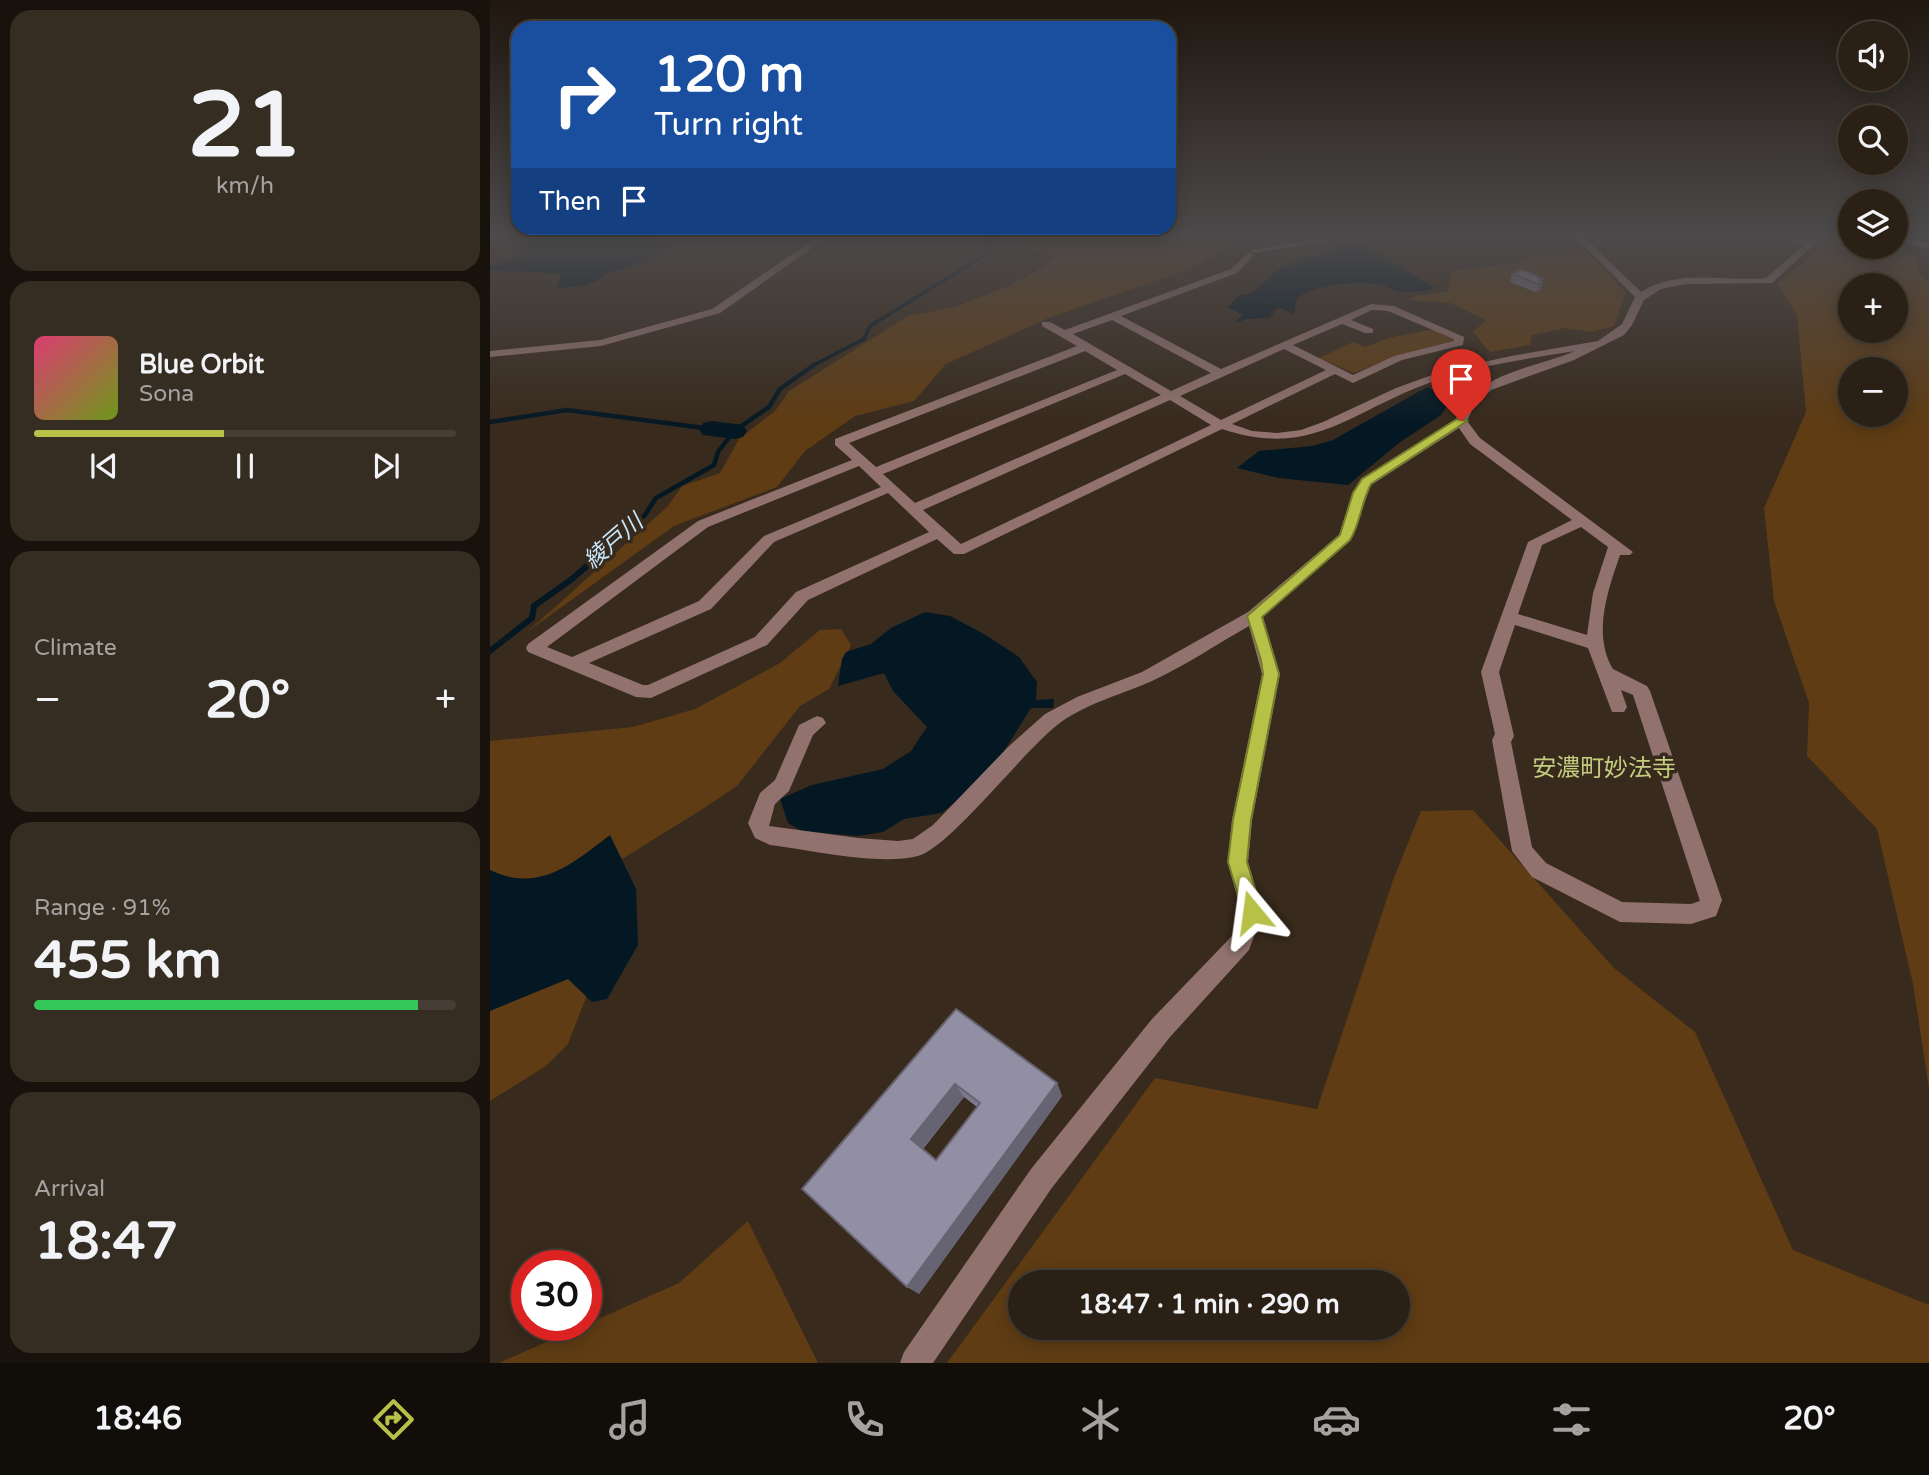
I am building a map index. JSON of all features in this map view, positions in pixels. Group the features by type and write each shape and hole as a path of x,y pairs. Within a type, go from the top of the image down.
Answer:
{"street":[{"path":"490,354 601,343 716,311 733,300"},
{"path":"1064,334 1157,300"},
{"path":"817,723 806,730 782,785 764,804 758,823 762,832 770,836 858,847 909,850 928,841 1051,719 1083,702 1148,676 1254,616 1345,537 1351,527 1359,493 1366,482 1461,421 1463,412 1474,396 1494,383 1556,363 1611,339 1629,326 1639,300"},
{"path":"914,509 1219,373 1371,307 1390,308 1459,337 1460,343 1398,358 1353,379 1284,345"},
{"path":"1113,316 1219,373"},
{"path":"1342,320 1369,331"},
{"path":"1046,324 1221,425 1239,432 1267,437 1311,433 1426,380 1598,344"},
{"path":"1086,347 840,442 959,551 1335,370"},
{"path":"874,473 1126,370"},
{"path":"1461,421 1475,441 1620,549 1594,620 1595,644 1618,707"},
{"path":"860,461 696,527 534,648 642,692 663,687 761,640 802,596 938,533"},
{"path":"574,663 705,604 769,539 889,488"},
{"path":"1582,521 1535,542 1493,663 1491,679 1505,736 1501,740 1522,851 1539,870 1620,912 1691,914 1708,909 1711,900 1641,691 1607,673"},
{"path":"915,1363 1041,1179 1161,1028 1241,943 1252,912 1238,862 1242,820 1271,674 1254,616"},
{"path":"1509,617 1595,644"}],"shaded area":[{"path":"974,300 1101,300 1046,319 946,364 914,401 855,416 805,451 777,487 674,526 527,632 668,506 682,486 720,473 739,439 776,410 789,391 908,316 955,307"},
{"path":"1409,300 1624,300 1614,326 1592,332 1566,328 1532,335 1530,345 1490,352 1473,332 1486,320 1451,303"},
{"path":"1787,300 1838,300 1838,343 1908,343 1908,300 1929,300 1929,1089 1913,984 1877,829 1807,756 1809,703 1774,601 1764,508 1806,412 1797,315"},
{"path":"1434,329 1453,337 1454,341 1393,357 1354,373 1319,358 1353,342 1365,347 1388,338"},
{"path":"841,629 851,645 829,689 800,706 737,786 606,869 550,891 490,882 490,741 633,727 695,709 780,663 820,630"},
{"path":"1473,810 1614,968 1695,1032 1793,1250 1929,1305 1929,1363 947,1363 1008,1279 1008,1340 1410,1340 1410,1270 1015,1270 1155,1078 1317,1109 1393,880 1421,811"},
{"path":"584,968 590,987 568,1044 546,1066 490,1101 490,990"},
{"path":"748,1221 818,1363 499,1363 548,1341 602,1341 602,1317 679,1283"}],"water":[{"path":"1235,300 1297,300 1294,314 1281,308 1276,309 1270,318 1234,323 1243,315 1227,307"},
{"path":"1427,387 1452,399 1441,415 1399,443 1348,485 1278,478 1237,468 1259,451 1312,446 1333,440"},
{"path":"925,612 950,616 1019,657 1037,682 1036,700 1054,699 1053,708 1031,708 1001,756 970,789 942,813 904,819 883,832 858,836 802,831 788,823 780,799 812,785 883,769 911,751 927,727 893,691 884,673 838,686 842,659 846,652 871,644 891,628"},
{"path":"610,835 636,889 638,945 607,999 592,1002 568,979 490,1011 490,870 508,877 540,877 569,865"}],"building":[{"path":"956,1009 1057,1083 907,1287 802,1189","holes":["955,1084 980,1103 936,1160 911,1139"]}],"waterway":[{"name":"綾戸川","path":"812,366 864,339 870,326 913,300"},
{"name":"綾戸川","path":"625,532 645,515 656,498 714,465 718,452 734,431 769,407 780,389 814,365"},
{"path":"490,422 567,410 712,429"},
{"name":"綾戸川","path":"712,429 734,431"},
{"name":"綾戸川","path":"490,651 532,618 534,606 572,579 627,531"}],"district":[{"name":"安濃町妙法寺","path":"1604,768"}],"route":[{"path":"1252,912 1238,862 1242,820 1271,674 1254,616 1261,607 1340,544 1351,527 1359,493 1366,482 1461,421"}]}
